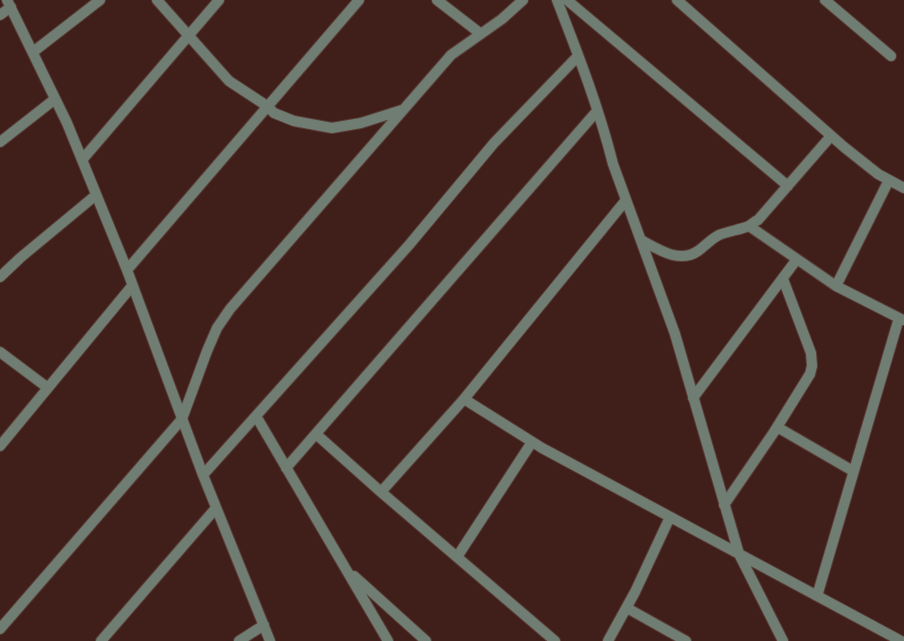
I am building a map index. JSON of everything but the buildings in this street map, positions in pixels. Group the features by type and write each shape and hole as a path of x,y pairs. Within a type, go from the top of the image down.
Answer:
{"street":[{"path":"33,52 100,0"},
{"path":"157,0 229,81 267,106 274,113 294,121 332,128 361,123 403,110"},
{"path":"82,160 219,0"},
{"path":"127,270 359,0"},
{"path":"437,0 481,34"},
{"path":"0,630 182,419 217,328 230,309 451,55 502,19 522,0"},
{"path":"557,0 597,111 613,164 675,334 738,554 783,641"},
{"path":"567,0 788,186"},
{"path":"677,0 831,136 878,174 904,188"},
{"path":"825,0 891,56"},
{"path":"0,15 9,4 56,99 127,270 203,475 270,641"},
{"path":"203,475 409,245 494,143 578,56"},
{"path":"0,142 56,99"},
{"path":"286,468 597,111"},
{"path":"640,240 666,253 679,257 688,256 697,252 710,240 718,236 749,226 758,220 831,136"},
{"path":"836,286 889,180"},
{"path":"0,277 96,194"},
{"path":"381,492 464,399 626,200"},
{"path":"749,226 836,286 901,319 853,471 817,596"},
{"path":"694,398 797,259"},
{"path":"724,505 810,374 812,353 783,279"},
{"path":"0,446 132,286"},
{"path":"0,352 48,388"},
{"path":"464,399 532,442 901,641"},
{"path":"256,416 388,641"},
{"path":"777,427 853,471"},
{"path":"316,434 555,641"},
{"path":"457,557 532,442"},
{"path":"101,641 216,508"},
{"path":"608,641 635,592 670,517"},
{"path":"346,568 426,641"},
{"path":"627,608 686,641"},
{"path":"239,641 264,625"}]}
